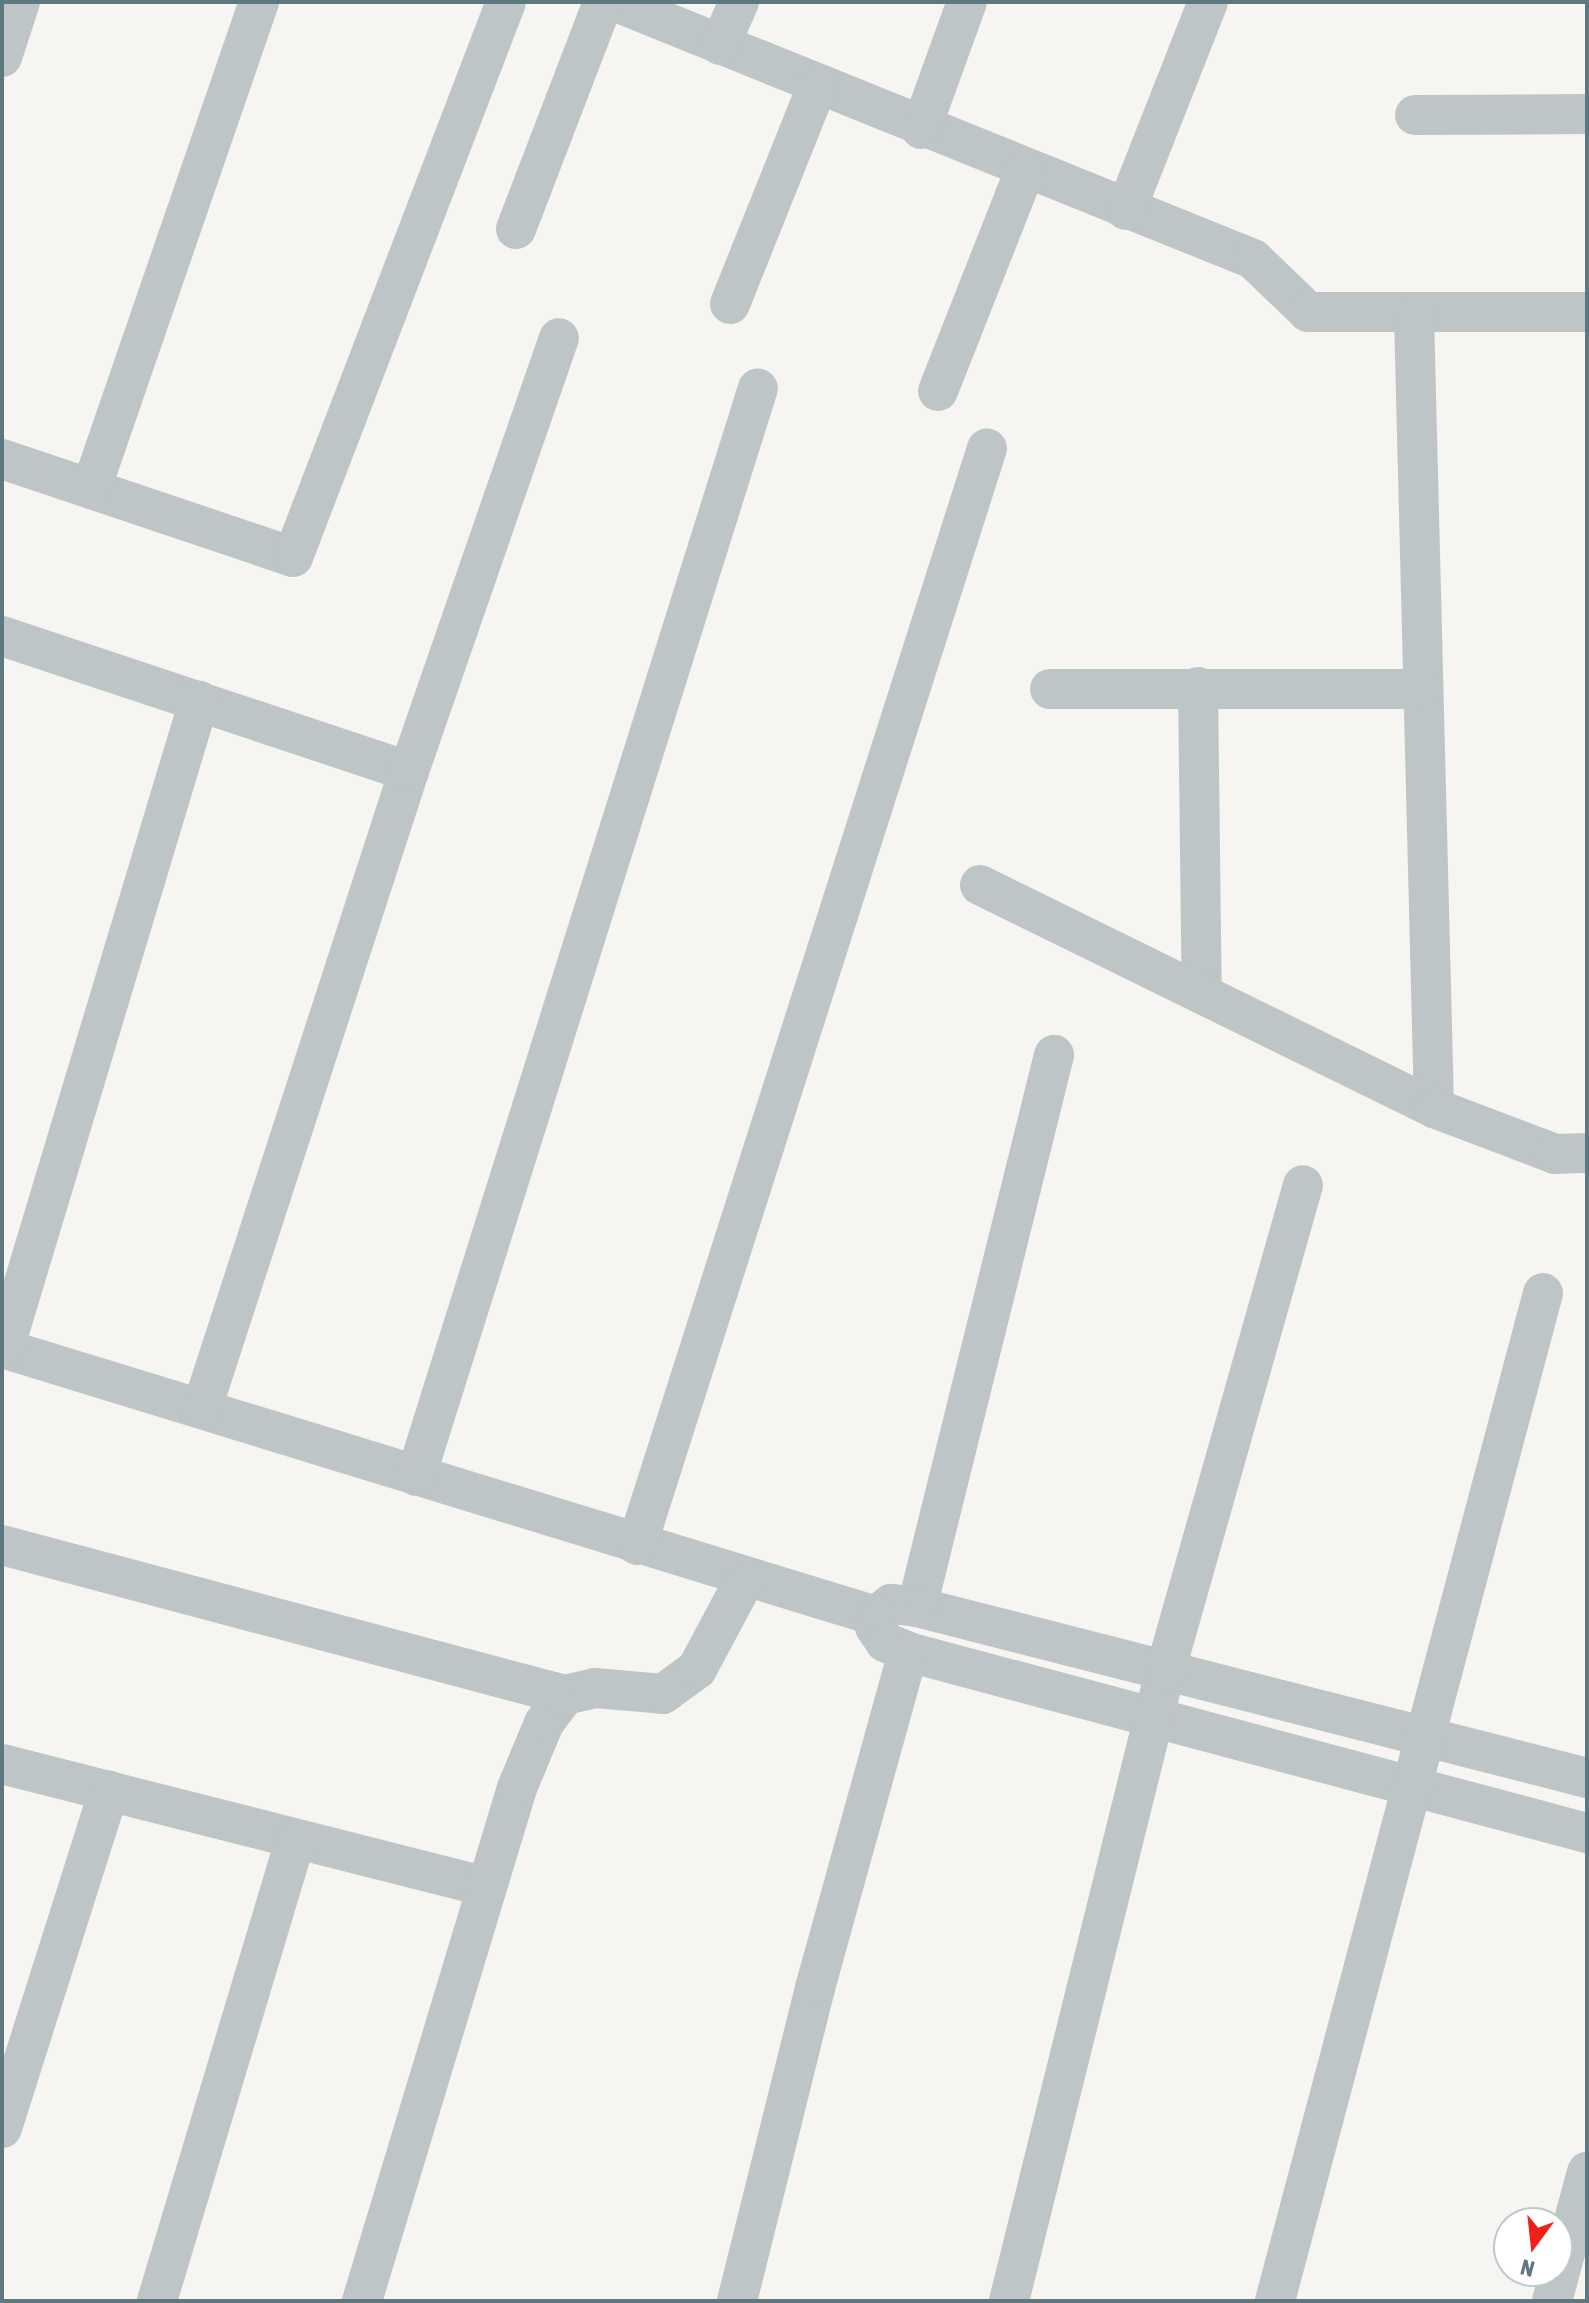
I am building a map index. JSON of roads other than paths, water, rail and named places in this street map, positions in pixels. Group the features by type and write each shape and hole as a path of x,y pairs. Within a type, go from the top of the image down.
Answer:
{"street":[{"path":"2,57 20,2"},
{"path":"91,489 259,2"},
{"path":"2,459 293,557 506,2"},
{"path":"516,229 603,2"},
{"path":"616,2 921,129 1253,259 1308,312 1414,316 1587,312"},
{"path":"720,45 739,2"},
{"path":"921,129 967,2"},
{"path":"1126,210 1208,2"},
{"path":"730,304 817,86"},
{"path":"1415,115 1587,114"},
{"path":"938,391 1025,170"},
{"path":"1414,316 1421,689 1434,1108"},
{"path":"202,1408 409,771 559,338"},
{"path":"416,1476 758,388"},
{"path":"637,1545 987,448"},
{"path":"2,636 409,771"},
{"path":"1198,687 1202,994"},
{"path":"1050,689 1421,689"},
{"path":"199,701 3,1349 202,1408 745,1579 876,1616"},
{"path":"980,885 1434,1108 1555,1154 1587,1153"},
{"path":"917,1607 1054,1055"},
{"path":"1009,2301 1165,1672 1303,1185"},
{"path":"1275,2301 1412,1786 1422,1737 1543,1293"},
{"path":"2,1545 565,1695 595,1688 663,1694 697,1669 745,1579"},
{"path":"1587,1778 917,1607 891,1604 876,1616 875,1627 885,1642 908,1652 1587,1833"},
{"path":"737,2301 815,1988 908,1652"},
{"path":"362,2301 517,1788 544,1723 565,1695"},
{"path":"2,1764 487,1887"},
{"path":"2,2128 109,1791"},
{"path":"157,2301 296,1839"},
{"path":"1552,2301 1587,2172"}]}
